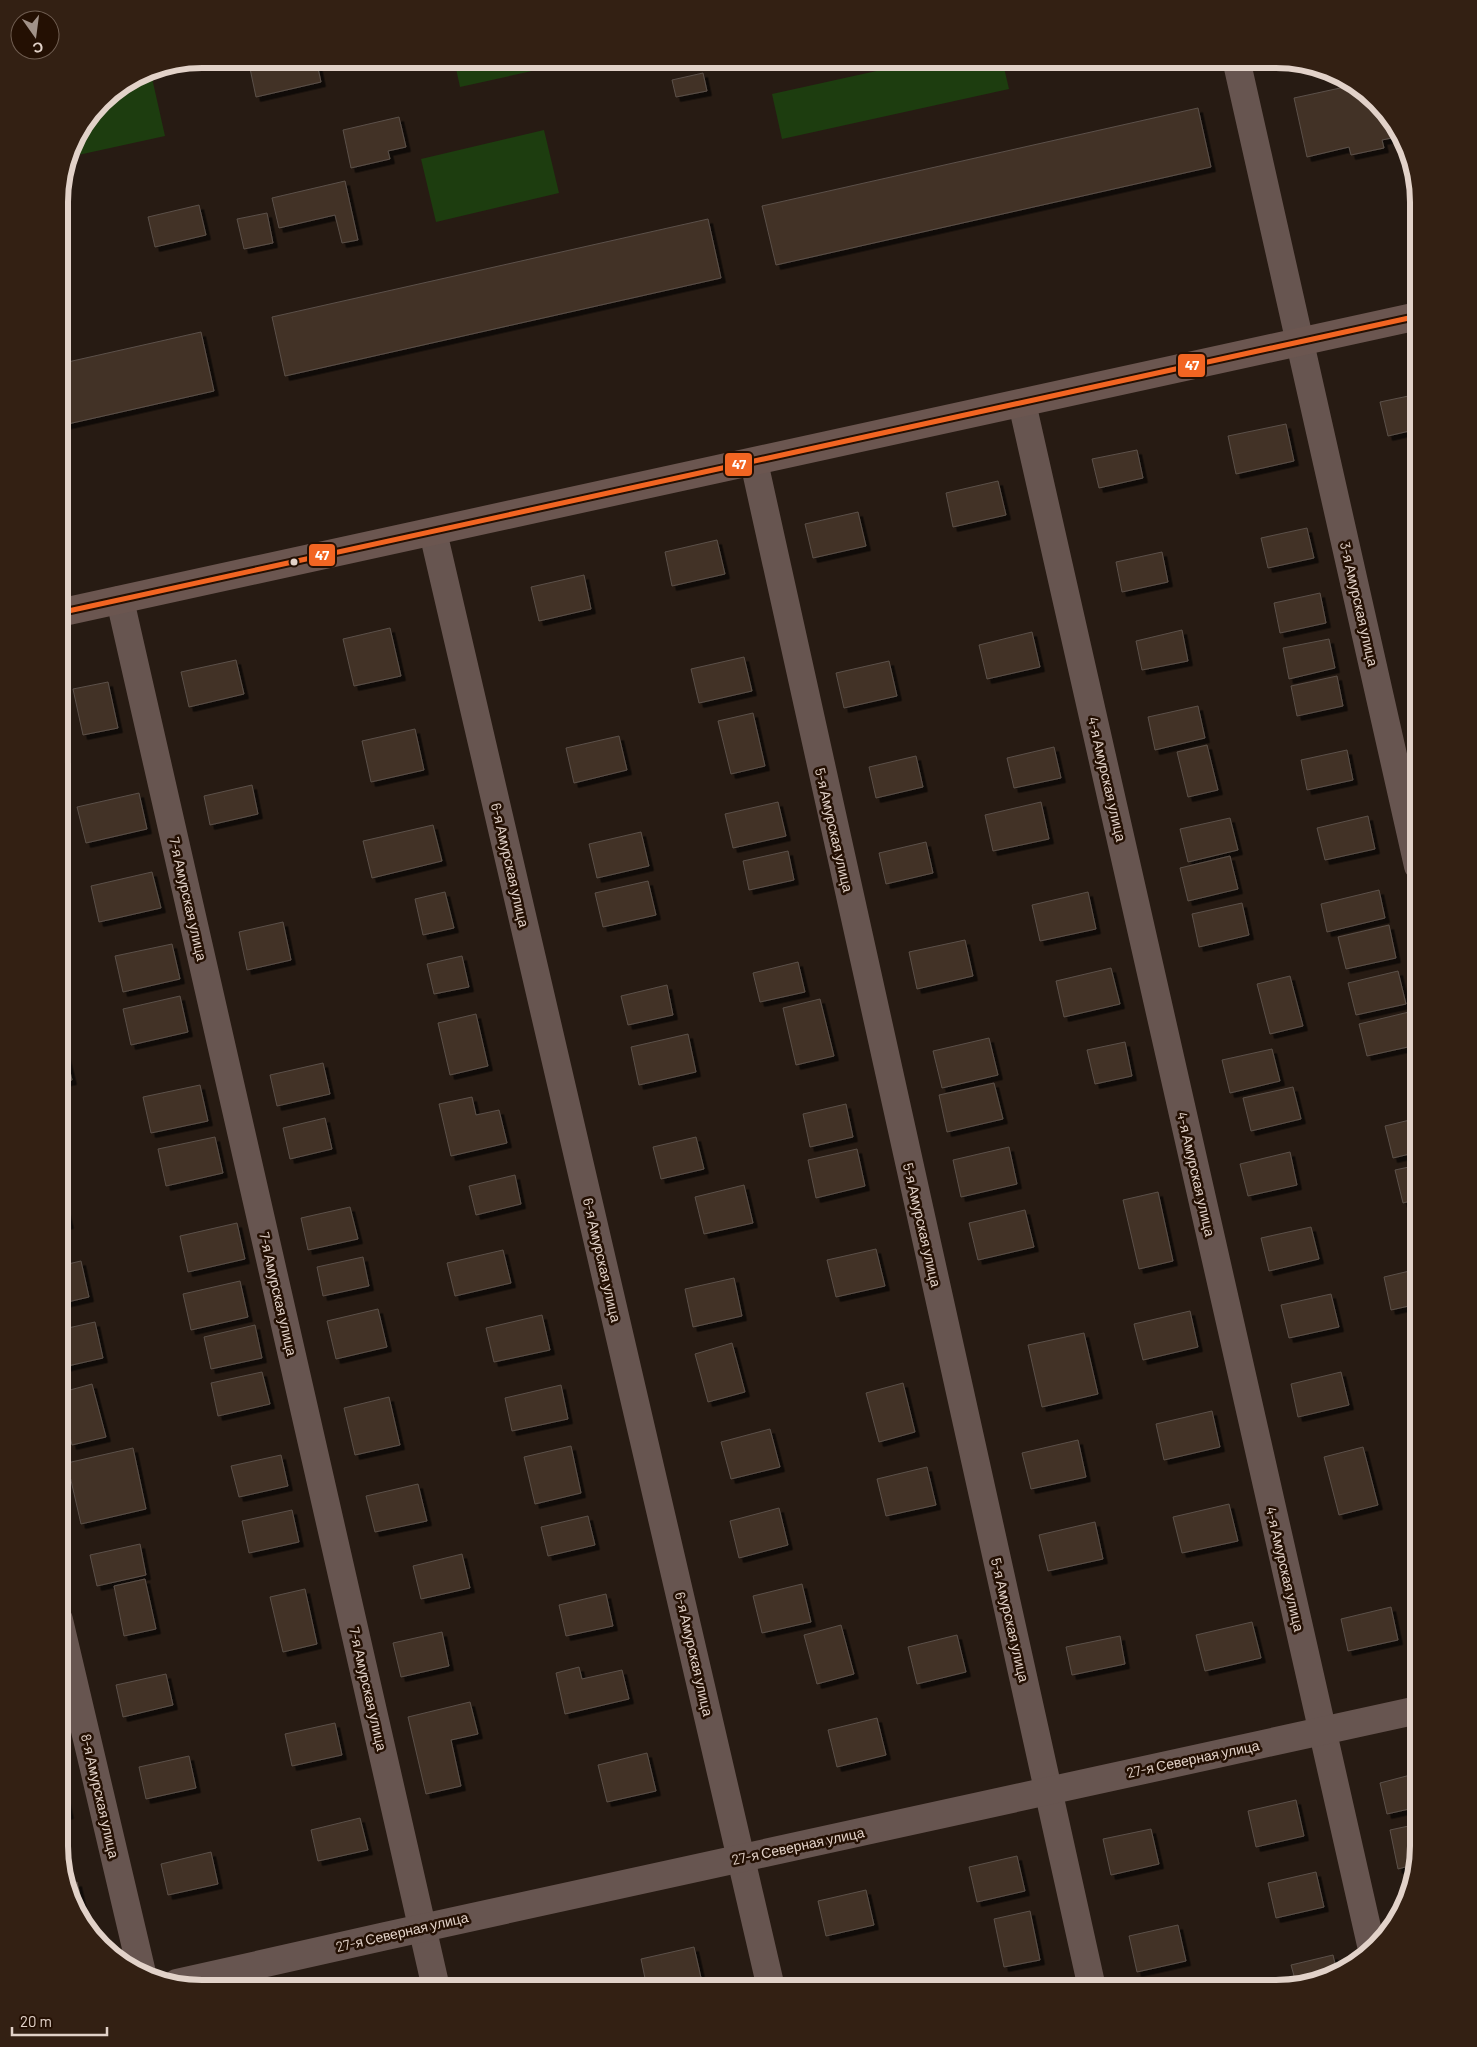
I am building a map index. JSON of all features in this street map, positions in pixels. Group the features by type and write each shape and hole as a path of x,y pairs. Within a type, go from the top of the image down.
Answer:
{"main road":[{"path":"68,611 1410,318"}],"street":[{"name":"3-я Амурская улица","path":"1238,68 1410,831"},
{"name":"4-я Амурская улица","path":"1022,403 1370,1940"},
{"name":"5-я Амурская улица","path":"754,462 1090,1980"},
{"name":"6-я Амурская улица","path":"433,532 769,1980"},
{"name":"7-я Амурская улица","path":"120,600 434,1979"},
{"name":"8-я Амурская улица","path":"68,1658 140,1965"},
{"name":"27-я Северная улица","path":"195,1979 1410,1712"}],"green space":[{"path":"456,68 541,69 460,87"},
{"path":"890,68 1004,68 1009,89 782,139 772,94"},
{"path":"152,77 165,136 76,155 85,135 107,107 135,85"},
{"path":"544,130 559,193 436,222 421,159"}],"building":[{"path":"250,68 318,68 321,82 256,97"},
{"path":"703,73 707,91 676,97 672,80"},
{"path":"1345,87 1370,107 1382,120 1393,138 1382,140 1384,148 1351,155 1349,147 1307,157 1294,98"},
{"path":"1198,108 1211,167 776,265 762,206"},
{"path":"399,117 406,147 388,151 390,159 351,168 343,130"},
{"path":"345,181 358,240 342,243 335,215 279,228 272,198"},
{"path":"199,205 206,235 155,247 148,217"},
{"path":"267,213 273,243 244,249 237,219"},
{"path":"708,219 721,278 285,376 272,317"},
{"path":"201,332 214,391 68,424 68,362"},
{"path":"1410,396 1410,431 1388,436 1380,402"},
{"path":"1286,424 1294,461 1236,474 1228,436"},
{"path":"1137,450 1143,478 1099,488 1092,459"},
{"path":"998,481 1006,515 953,527 946,493"},
{"path":"858,512 866,546 813,558 805,524"},
{"path":"1307,528 1314,558 1268,568 1261,538"},
{"path":"717,540 725,574 672,586 665,552"},
{"path":"1162,552 1168,582 1122,592 1116,562"},
{"path":"584,575 591,609 539,621 531,587"},
{"path":"1320,593 1326,623 1280,633 1274,603"},
{"path":"390,628 401,676 354,686 343,639"},
{"path":"1182,630 1188,661 1142,670 1136,641"},
{"path":"1032,632 1040,667 987,679 979,645"},
{"path":"1329,639 1335,668 1289,679 1283,648"},
{"path":"744,657 752,691 699,703 691,669"},
{"path":"236,660 244,694 189,707 181,672"},
{"path":"889,661 897,696 844,708 836,673"},
{"path":"1337,676 1343,706 1297,716 1291,686"},
{"path":"108,682 118,728 83,735 73,689"},
{"path":"1198,706 1205,738 1155,750 1148,717"},
{"path":"753,713 765,766 731,774 718,721"},
{"path":"415,729 424,770 371,782 362,741"},
{"path":"619,736 627,770 574,783 566,748"},
{"path":"1207,745 1218,790 1188,797 1177,752"},
{"path":"1054,747 1061,778 1014,788 1007,758"},
{"path":"1347,750 1353,780 1307,790 1301,760"},
{"path":"916,756 923,787 876,798 869,767"},
{"path":"252,785 258,814 210,825 204,796"},
{"path":"139,793 147,829 86,843 77,807"},
{"path":"778,802 786,836 733,848 725,814"},
{"path":"1041,802 1049,839 993,851 985,815"},
{"path":"1368,816 1375,849 1325,860 1317,828"},
{"path":"1230,818 1238,850 1188,862 1180,829"},
{"path":"433,825 442,861 372,878 363,841"},
{"path":"641,832 649,866 597,878 589,844"},
{"path":"926,842 933,873 886,884 879,853"},
{"path":"788,851 794,880 749,890 743,861"},
{"path":"1230,856 1238,889 1188,901 1180,868"},
{"path":"152,872 161,908 99,922 91,886"},
{"path":"648,881 656,915 603,927 595,893"},
{"path":"1379,890 1385,918 1327,932 1321,904"},
{"path":"445,892 454,928 423,935 415,899"},
{"path":"1088,892 1096,929 1040,941 1032,905"},
{"path":"1242,903 1249,935 1199,947 1192,914"},
{"path":"283,922 291,960 247,970 239,932"},
{"path":"1389,925 1396,958 1346,969 1338,937"},
{"path":"965,940 973,976 917,989 909,952"},
{"path":"172,944 180,979 123,992 115,956"},
{"path":"462,956 469,987 434,994 427,964"},
{"path":"798,962 805,992 760,1002 753,973"},
{"path":"1111,968 1120,1004 1064,1017 1056,981"},
{"path":"1398,971 1406,1004 1356,1015 1348,983"},
{"path":"1290,976 1303,1026 1270,1034 1257,984"},
{"path":"667,985 673,1015 628,1025 621,996"},
{"path":"180,996 188,1032 131,1045 123,1009"},
{"path":"820,999 834,1056 796,1065 783,1008"},
{"path":"1409,1012 1410,1047 1367,1056 1359,1024"},
{"path":"476,1014 488,1066 450,1075 438,1023"},
{"path":"688,1034 696,1072 639,1085 631,1047"},
{"path":"989,1038 998,1075 942,1088 933,1051"},
{"path":"1125,1042 1132,1076 1095,1084 1087,1050"},
{"path":"1272,1049 1280,1081 1230,1093 1222,1060"},
{"path":"323,1063 330,1094 277,1106 270,1075"},
{"path":"68,1064 72,1080 68,1081"},
{"path":"994,1083 1003,1119 947,1132 939,1095"},
{"path":"200,1085 208,1121 151,1133 143,1097"},
{"path":"1293,1087 1301,1119 1251,1131 1243,1098"},
{"path":"472,1097 476,1115 499,1110 507,1143 451,1156 439,1104"},
{"path":"846,1104 853,1137 810,1147 803,1114"},
{"path":"325,1118 332,1149 290,1159 283,1128"},
{"path":"1410,1120 1410,1154 1393,1158 1385,1126"},
{"path":"215,1137 223,1173 166,1186 158,1149"},
{"path":"696,1137 704,1169 661,1179 653,1147"},
{"path":"1009,1147 1017,1184 961,1197 953,1160"},
{"path":"857,1149 865,1186 816,1198 808,1160"},
{"path":"1290,1152 1297,1185 1248,1196 1240,1164"},
{"path":"1410,1167 1410,1201 1403,1203 1395,1170"},
{"path":"515,1175 521,1204 476,1215 469,1186"},
{"path":"744,1185 753,1223 704,1234 695,1197"},
{"path":"1158,1192 1173,1261 1139,1269 1123,1200"},
{"path":"350,1207 358,1239 308,1250 301,1218"},
{"path":"1025,1210 1034,1247 978,1260 969,1223"},
{"path":"237,1223 245,1259 188,1272 180,1236"},
{"path":"1311,1227 1319,1259 1269,1271 1261,1238"},
{"path":"876,1249 885,1286 836,1297 827,1260"},
{"path":"503,1250 511,1283 455,1296 447,1263"},
{"path":"363,1257 369,1286 323,1296 317,1267"},
{"path":"81,1261 89,1297 68,1302 68,1264"},
{"path":"1410,1271 1410,1306 1391,1310 1384,1277"},
{"path":"734,1278 742,1316 693,1327 685,1289"},
{"path":"240,1281 248,1317 191,1330 183,1294"},
{"path":"1331,1294 1339,1327 1289,1338 1281,1305"},
{"path":"378,1309 387,1347 336,1359 327,1321"},
{"path":"1190,1311 1198,1347 1143,1360 1134,1324"},
{"path":"542,1315 550,1350 494,1362 486,1328"},
{"path":"95,1322 103,1358 68,1366 68,1328"},
{"path":"255,1325 262,1358 211,1369 204,1337"},
{"path":"1084,1333 1098,1394 1042,1407 1028,1345"},
{"path":"732,1343 745,1392 708,1402 695,1354"},
{"path":"262,1372 270,1404 218,1416 211,1383"},
{"path":"1341,1372 1349,1405 1298,1417 1291,1384"},
{"path":"903,1383 915,1432 879,1442 866,1393"},
{"path":"92,1384 106,1437 72,1445 68,1429 68,1391"},
{"path":"561,1385 568,1419 512,1431 505,1398"},
{"path":"389,1397 400,1445 355,1455 344,1408"},
{"path":"1212,1411 1220,1447 1164,1460 1156,1424"},
{"path":"770,1429 780,1467 731,1479 721,1442"},
{"path":"1078,1440 1086,1477 1031,1489 1022,1453"},
{"path":"571,1446 581,1493 535,1504 524,1457"},
{"path":"1363,1447 1378,1505 1339,1515 1324,1457"},
{"path":"133,1448 146,1509 81,1524 68,1463"},
{"path":"281,1455 288,1486 239,1497 231,1466"},
{"path":"927,1467 936,1505 886,1516 877,1479"},
{"path":"418,1484 427,1521 375,1532 366,1496"},
{"path":"1229,1504 1238,1541 1182,1553 1173,1517"},
{"path":"779,1508 788,1545 739,1558 730,1521"},
{"path":"292,1510 299,1542 249,1553 242,1521"},
{"path":"588,1516 595,1545 548,1556 541,1527"},
{"path":"1095,1522 1103,1559 1048,1571 1039,1535"},
{"path":"140,1544 146,1575 97,1586 90,1555"},
{"path":"462,1554 470,1588 421,1599 413,1566"},
{"path":"145,1579 156,1629 124,1636 114,1586"},
{"path":"802,1584 811,1622 762,1633 753,1596"},
{"path":"305,1589 317,1644 283,1652 270,1597"},
{"path":"606,1594 613,1626 566,1636 559,1605"},
{"path":"1391,1607 1398,1640 1348,1651 1341,1619"},
{"path":"1252,1622 1261,1658 1205,1671 1196,1635"},
{"path":"841,1625 854,1674 817,1684 804,1635"},
{"path":"442,1632 449,1666 401,1677 393,1643"},
{"path":"957,1635 966,1672 917,1684 908,1647"},
{"path":"1120,1636 1125,1664 1072,1675 1066,1647"},
{"path":"579,1667 582,1679 622,1670 629,1699 565,1714 556,1673"},
{"path":"166,1674 173,1705 123,1717 116,1685"},
{"path":"470,1702 478,1734 451,1740 461,1786 426,1794 408,1717"},
{"path":"877,1718 886,1755 837,1767 828,1730"},
{"path":"335,1723 342,1755 292,1766 285,1734"},
{"path":"647,1753 656,1791 607,1802 598,1765"},
{"path":"189,1756 196,1788 146,1799 139,1767"},
{"path":"1410,1775 1410,1809 1387,1814 1380,1783"},
{"path":"1296,1800 1304,1836 1256,1847 1248,1811"},
{"path":"360,1818 368,1850 318,1861 311,1830"},
{"path":"1410,1826 1407,1866 1398,1869 1390,1830"},
{"path":"1151,1829 1159,1864 1111,1875 1103,1839"},
{"path":"211,1852 218,1884 168,1895 161,1864"},
{"path":"1017,1856 1025,1891 977,1902 969,1867"},
{"path":"1316,1872 1324,1907 1276,1918 1268,1883"},
{"path":"77,1882 83,1907 78,1897 73,1883"},
{"path":"866,1890 874,1925 826,1936 818,1901"},
{"path":"1030,1911 1040,1960 1004,1967 994,1919"},
{"path":"1178,1925 1186,1961 1137,1972 1129,1936"},
{"path":"694,1947 701,1979 645,1979 641,1959"},
{"path":"1333,1955 1335,1965 1310,1975 1295,1978 1291,1965"}],"transit line":[{"name":"47","path":"68,611 1410,318"}]}
